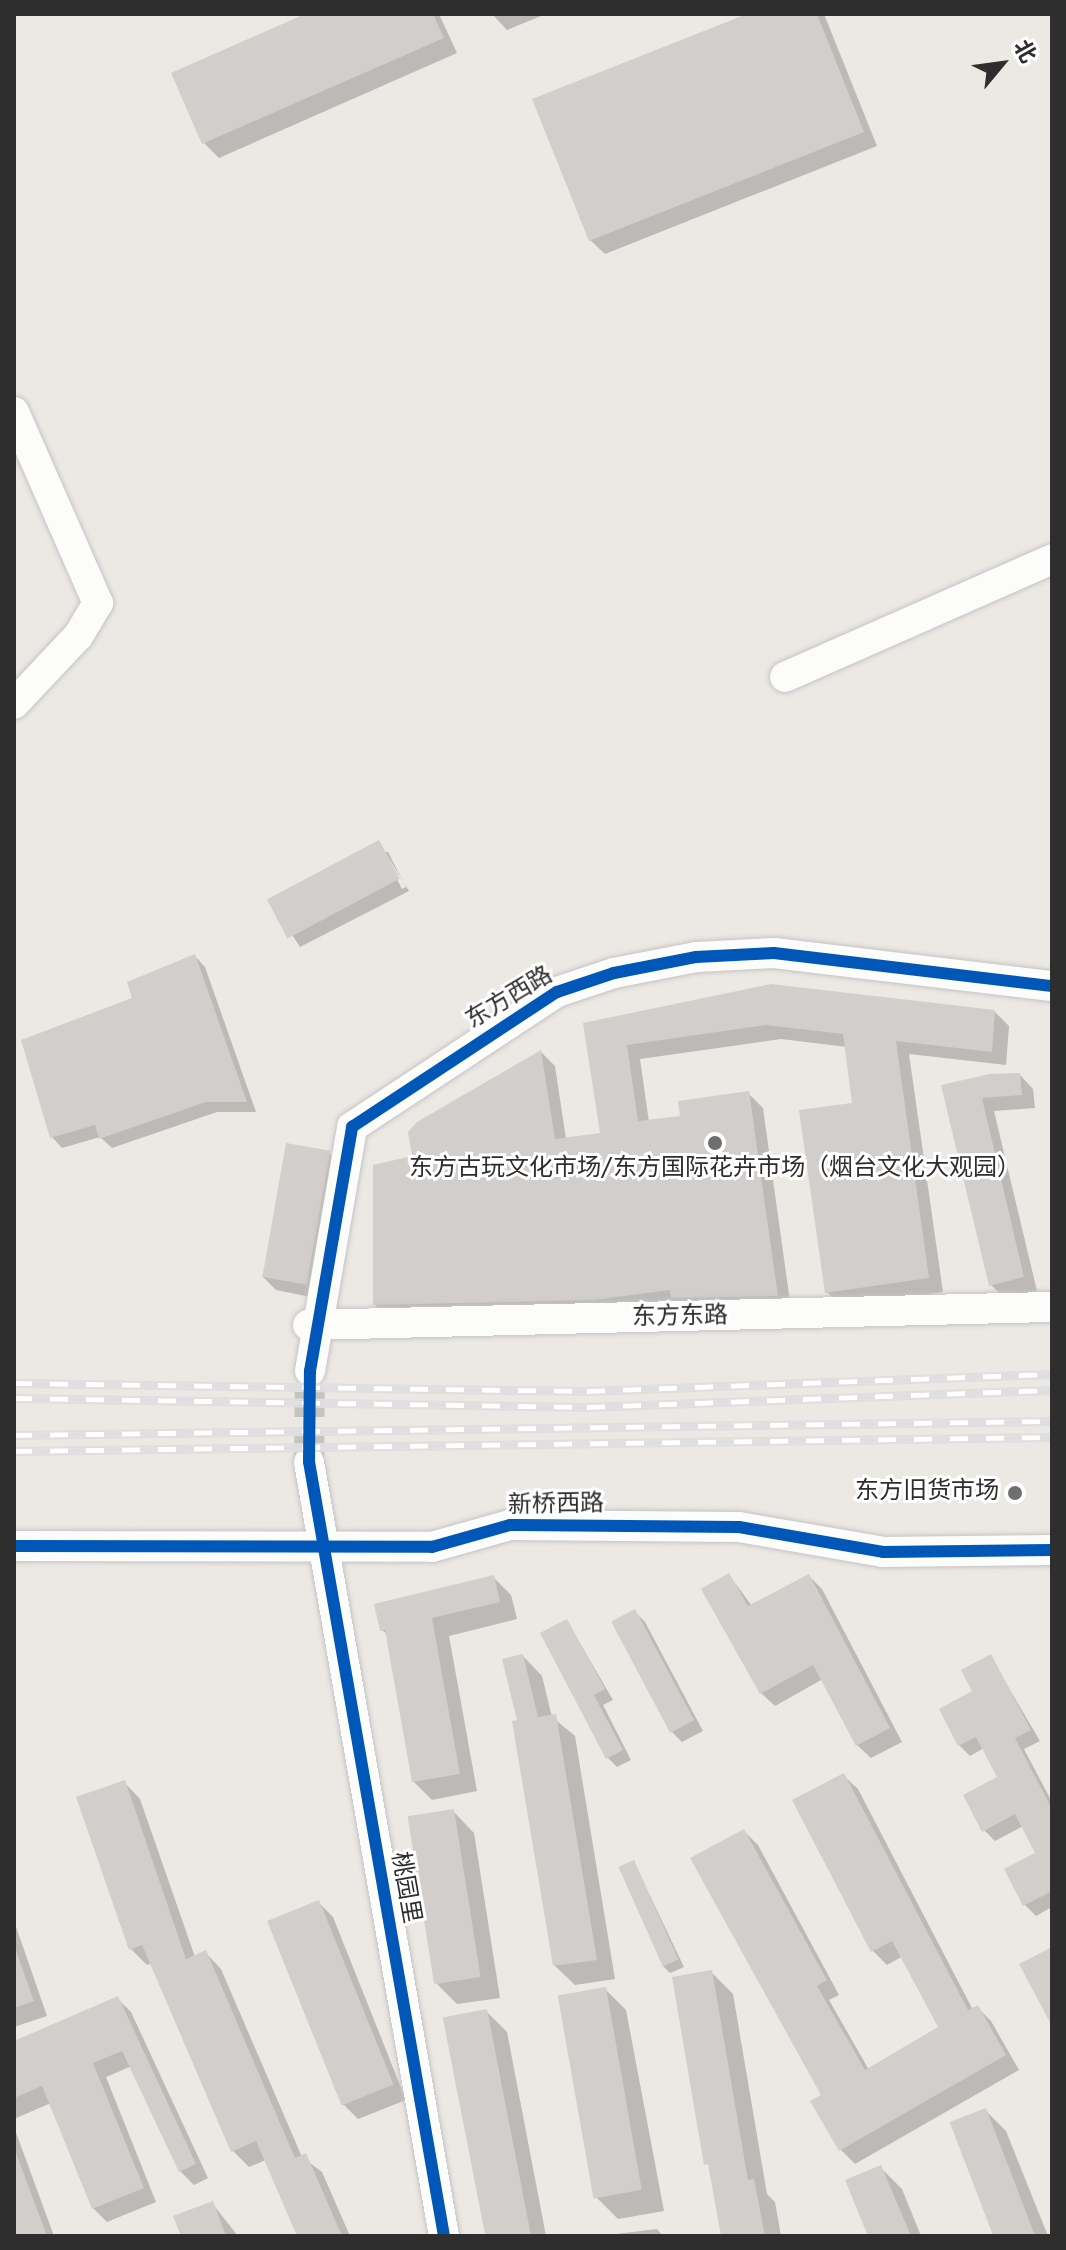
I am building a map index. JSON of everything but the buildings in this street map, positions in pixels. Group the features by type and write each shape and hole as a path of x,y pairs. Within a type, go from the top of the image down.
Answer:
{"street":[{"path":"14,412 98,603 78,636 14,704"},
{"path":"785,677 1052,559"},
{"name":"东方西路","path":"310,1371 312,1325 352,1127 557,992 614,973 696,957 774,953 1052,986"},
{"name":"东方东路","path":"312,1325 1052,1307"},
{"path":"309,1462 321,1547"},
{"name":"新桥西路","path":"14,1546 432,1547 510,1525 739,1527 883,1552 1052,1550"},
{"name":"桃园里","path":"321,1547 444,2236"}],"tunnel":[{"path":"309,1462 310,1371"}],"railway":[{"path":"14,1383 587,1391 1052,1374"},
{"path":"14,1398 587,1407 1052,1390"},
{"path":"14,1435 1052,1421"},
{"path":"14,1451 1052,1437"}],"cycle path":[{"path":"444,2236 309,1462 310,1371 352,1127 557,992 614,973 696,957 774,953 1052,986"},
{"path":"14,1546 432,1547 510,1525 739,1527 883,1552 1052,1550"}],"place":[{"name":"东方古玩文化市场/东方国际花卉市场（烟台文化大观园）","path":"715,1143"},
{"name":"东方旧货市场","path":"1015,1493"}]}
